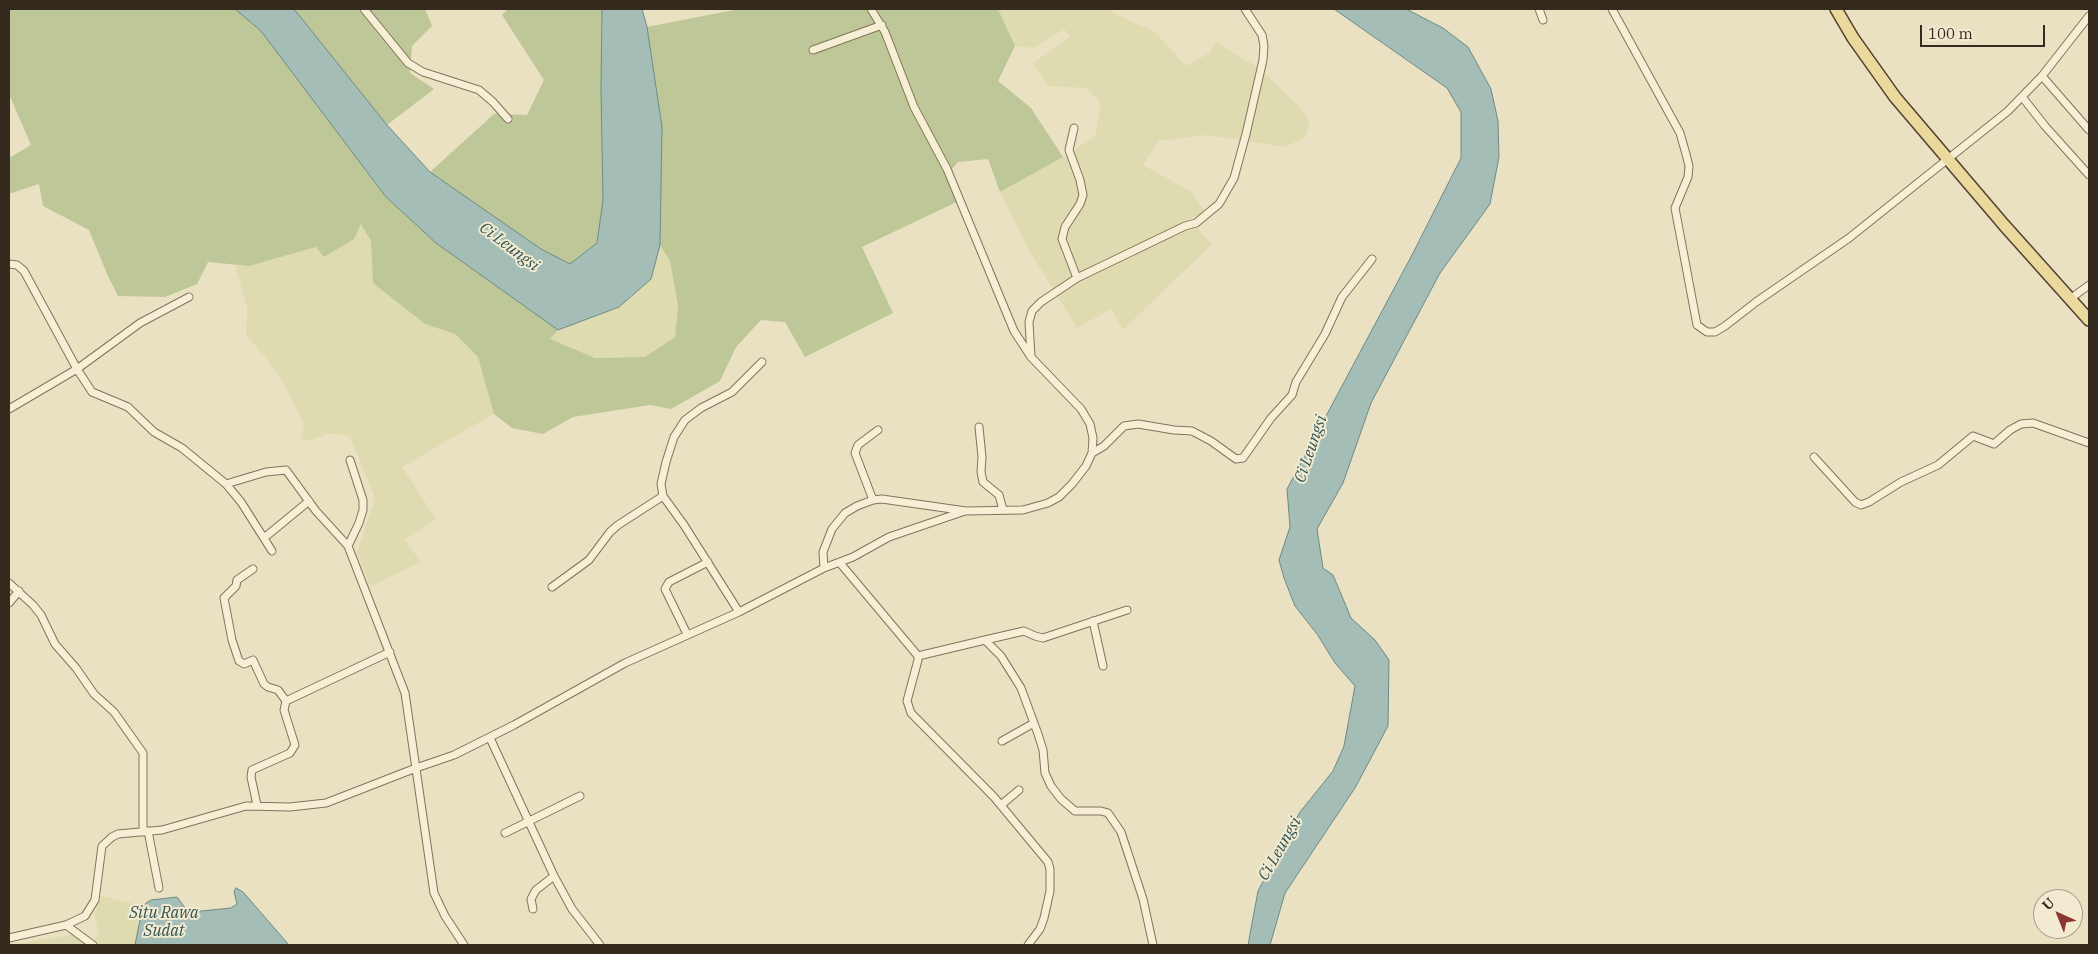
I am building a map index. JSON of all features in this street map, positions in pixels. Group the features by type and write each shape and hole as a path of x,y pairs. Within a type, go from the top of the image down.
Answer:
{"main road":[{"path":"1836,9 1853,38 1895,97 2089,320"}],"street":[{"path":"365,9 408,63 423,72 478,90 489,98 508,119"},
{"path":"824,568 823,552 832,529 837,521 857,506 882,499 966,511 1034,508 1059,497 1080,475 1092,453 1092,431 1086,417 1031,357 1014,330 947,169 906,88 882,25 872,9"},
{"path":"1031,357 1029,322 1032,312 1041,302 1077,278 1185,226 1196,223 1219,204 1234,178 1263,60 1264,46 1262,35 1245,9"},
{"path":"1539,9 1543,20"},
{"path":"1612,9 1680,133 1689,166 1688,177 1675,208 1697,325 1702,330 1715,332 1849,238 2023,98 2089,16"},
{"path":"813,50 882,25"},
{"path":"2042,76 2089,130"},
{"path":"2023,98 2045,126 2089,175"},
{"path":"1074,128 1069,150 1080,180 1083,195 1080,204 1066,227 1062,239 1077,278"},
{"path":"1092,453 1104,446 1124,426 1138,424 1192,431 1211,441 1236,460 1243,458 1270,418 1292,395 1296,382 1325,334 1342,297 1372,259"},
{"path":"9,264 17,266 24,271 76,369 92,392 128,407 154,432 182,448 226,484 241,502 272,551"},
{"path":"2070,299 2089,285"},
{"path":"9,409 76,369 140,323 189,297"},
{"path":"739,612 684,525 663,496 661,484 674,437 685,420 701,408 732,392 762,362"},
{"path":"1814,457 1855,502 1861,505 1901,482 1938,465 1973,436 1994,444 2016,426 2033,423 2089,443"},
{"path":"979,427 983,482 999,495 1003,510"},
{"path":"873,500 855,453 858,445 878,430"},
{"path":"348,546 360,523 363,505 350,460"},
{"path":"226,484 266,472 286,470 309,501 348,546 405,693 434,893 445,916 464,945"},
{"path":"552,587 589,560 610,532 618,525 663,496"},
{"path":"264,538 309,501"},
{"path":"9,938 80,920 92,907 95,900 100,854 106,841 118,834 167,828 236,808 257,806 290,807 326,803 454,755 490,738 625,663 739,612 889,537 966,511"},
{"path":"687,634 665,589 669,582 708,562"},
{"path":"840,563 918,656 908,709 1001,805 1044,855 1050,869 1050,891 1040,929 1028,945"},
{"path":"253,569 237,580 236,586 224,598 232,640 241,664 253,660 264,684 278,690 286,701 284,710 295,745 290,753 252,770 250,777 257,806"},
{"path":"9,583 41,615 55,644 76,668 94,694 114,712 143,753 145,831 159,888"},
{"path":"9,603 19,591"},
{"path":"918,656 1024,631 1043,638 1127,610"},
{"path":"1093,621 1103,666"},
{"path":"985,640 1001,656 1021,688 1043,750 1047,780 1061,799 1075,811 1101,811 1108,813 1121,832 1145,906 1153,945"},
{"path":"286,701 390,652"},
{"path":"1002,741 1034,723"},
{"path":"490,738 554,876 572,909 600,945"},
{"path":"1001,805 1020,790"},
{"path":"505,833 580,796"},
{"path":"533,909 532,896 542,884 554,876"},
{"path":"66,925 93,945"}],"shaded area":[{"path":"998,9 1110,9 1112,12 1155,32 1186,66 1209,53 1216,42 1260,69 1296,103 1310,122 1305,138 1285,147 1207,135 1159,141 1143,165 1192,192 1205,212 1189,219 1212,244 1123,330 1111,309 1077,328 1027,247 1000,192 1063,157 1095,136 1101,104 1087,88 1048,86 1033,63 1070,37 1064,29 1034,48 1015,46"},
{"path":"361,224 371,241 374,283 425,324 455,334 478,357 494,414 402,467 436,519 405,540 421,562 370,586 357,553 375,498 350,437 329,433 315,439 301,441 304,425 286,387 267,359 246,335 247,308 235,265 249,266 316,247"},
{"path":"660,245 670,261 678,306 675,337 645,357 595,358 549,339 558,330 619,307 651,279"},
{"path":"102,896 143,906 135,945 88,945 99,935 94,914"},
{"path":"76,934 88,945 9,945"}],"green space":[{"path":"9,9 235,9 261,31 386,197 436,243 558,330 550,339 595,358 645,357 675,337 678,306 670,261 660,245 662,127 647,27 739,9 998,9 1015,46 998,81 1031,108 1063,157 1000,192 988,159 958,162 952,169 963,199 862,247 893,313 805,357 785,322 761,320 736,347 720,381 671,409 650,405 573,417 543,434 512,428 494,414 478,357 455,334 425,324 373,283 371,241 361,224 354,239 324,257 316,247 249,266 208,262 197,284 165,297 118,296 89,230 43,206 39,184 9,194 9,158 31,145 9,94"},
{"path":"294,9 425,9 432,26 412,46 410,73 434,89 387,125"},
{"path":"508,9 602,9 603,200 597,243 570,264 541,249 430,172 494,114 527,115 544,80 502,15"}],"water":[{"name":"Ci Leungsi","path":"235,9 294,9 387,125 430,172 541,249 570,264 597,243 603,200 602,9 642,9 647,27 662,127 660,245 651,279 619,307 558,330 436,243 386,197 261,31"},
{"name":"Ci Leungsi","path":"1334,9 1406,9 1443,28 1468,47 1491,89 1498,121 1499,157 1490,204 1440,273 1371,403 1343,483 1317,529 1323,568 1333,575 1351,618 1375,640 1389,660 1388,726 1355,788 1285,893 1270,945 1248,945 1258,891 1300,812 1333,771 1344,746 1355,686 1335,663 1317,634 1295,606 1284,578 1279,560 1290,527 1287,489 1413,253 1461,158 1461,112 1447,88"},
{"name":"Situ Rawa Sudat","path":"236,888 243,892 289,945 135,945 142,910 146,903 151,900 177,897 186,909 191,912 231,908 237,904 234,891"}]}
